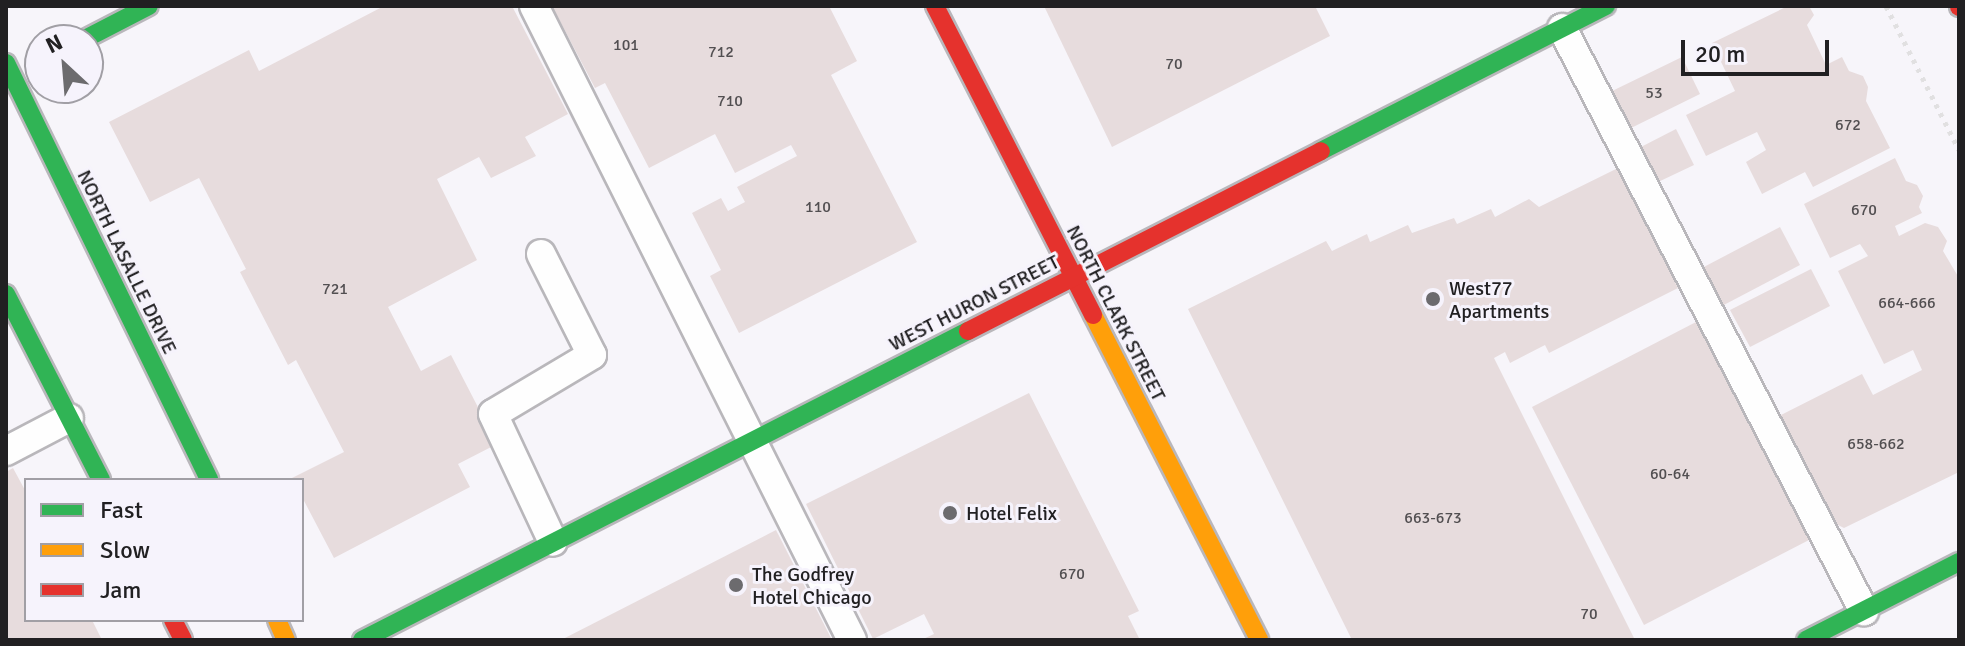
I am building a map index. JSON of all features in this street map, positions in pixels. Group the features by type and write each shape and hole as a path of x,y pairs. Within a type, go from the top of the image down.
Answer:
{"street":[{"path":"104,29 149,6"},
{"name":"NORTH CLARK STREET","path":"935,6 1259,640"},
{"name":"WEST HURON STREET","path":"362,640 1606,6"},
{"name":"NORTH LASALLE DRIVE","path":"13,72 208,478"},
{"path":"6,294 100,478"},
{"path":"1806,640 1959,562"},
{"path":"174,622 183,640"}],"lane":[{"path":"534,6 852,640"},
{"path":"1562,28 1864,611"},
{"path":"541,254 592,355 493,414 553,542"},
{"path":"6,451 69,418"}],"path":[{"path":"1886,6 1959,150"}],"building":[{"path":"384,6 512,6 568,114 525,137 536,156 491,178 479,157 437,179 477,260 388,307 421,371 451,355 497,444 458,464 470,487 334,558 304,501 304,478 292,478 344,452 296,360 288,365 240,272 246,269 199,178 150,202 109,122 249,50 259,71"},
{"path":"552,6 829,6 857,61 831,75 917,242 739,333 710,276 721,270 692,213 721,198 728,211 745,202 737,187 797,156 791,145 735,173 715,134 649,168 605,83 595,88"},
{"path":"1044,6 1315,6 1330,36 1112,147"},
{"path":"1788,6 1809,6 1814,15 1807,25 1826,65 1842,57 1849,71 1863,76 1868,87 1866,101 1890,148 1813,187 1805,172 1762,194 1746,162 1766,150 1757,132 1706,156 1686,115 1735,91 1712,43"},
{"path":"1682,57 1700,94 1627,130 1608,93"},
{"path":"1676,129 1694,165 1656,183 1639,148"},
{"path":"1895,158 1906,181 1917,185 1923,196 1919,207 1922,213 1895,226 1899,236 1925,223 1938,227 1947,241 1943,251 1959,278 1959,472 1844,528 1832,522 1779,416 1862,374 1873,395 1922,370 1913,350 1884,364 1838,271 1868,256 1860,244 1830,258 1804,204"},
{"path":"1618,168 1678,288 1549,353 1545,345 1510,363 1505,352 1494,358 1635,640 1352,640 1188,309 1326,241 1332,251 1367,234 1370,242 1408,225 1412,233 1454,218 1457,224 1491,209 1495,217 1529,199 1539,207"},
{"path":"1780,227 1800,265 1720,307 1700,269"},
{"path":"1811,269 1830,306 1750,347 1730,310"},
{"path":"1696,322 1809,540 1644,625 1532,407"},
{"name":"Hotel Felix","path":"1029,393 1139,611 1128,616 1140,640 921,640 934,634 924,614 873,639 806,504"},
{"path":"13,468 24,488 24,622 93,622 102,640 6,640 6,472"},
{"name":"The Godfrey Hotel Chicago","path":"776,530 832,640 561,640"}],"traffic: fast":[{"path":"104,29 149,6"},
{"path":"1321,151 1606,6"},
{"path":"6,63 208,478"},
{"path":"6,294 100,478"},
{"path":"362,640 968,331"},
{"path":"1806,640 1959,562"}],"traffic: slow":[{"path":"1093,315 1259,640"},
{"path":"278,622 286,640"}],"traffic: jam":[{"path":"935,6 1093,315"},
{"path":"968,331 1321,151"},
{"path":"174,622 183,640"}],"place":[{"name":"West77 Apartments","path":"1433,299"},
{"name":"Hotel Felix","path":"950,513"},
{"name":"The Godfrey Hotel Chicago","path":"736,585"}]}
